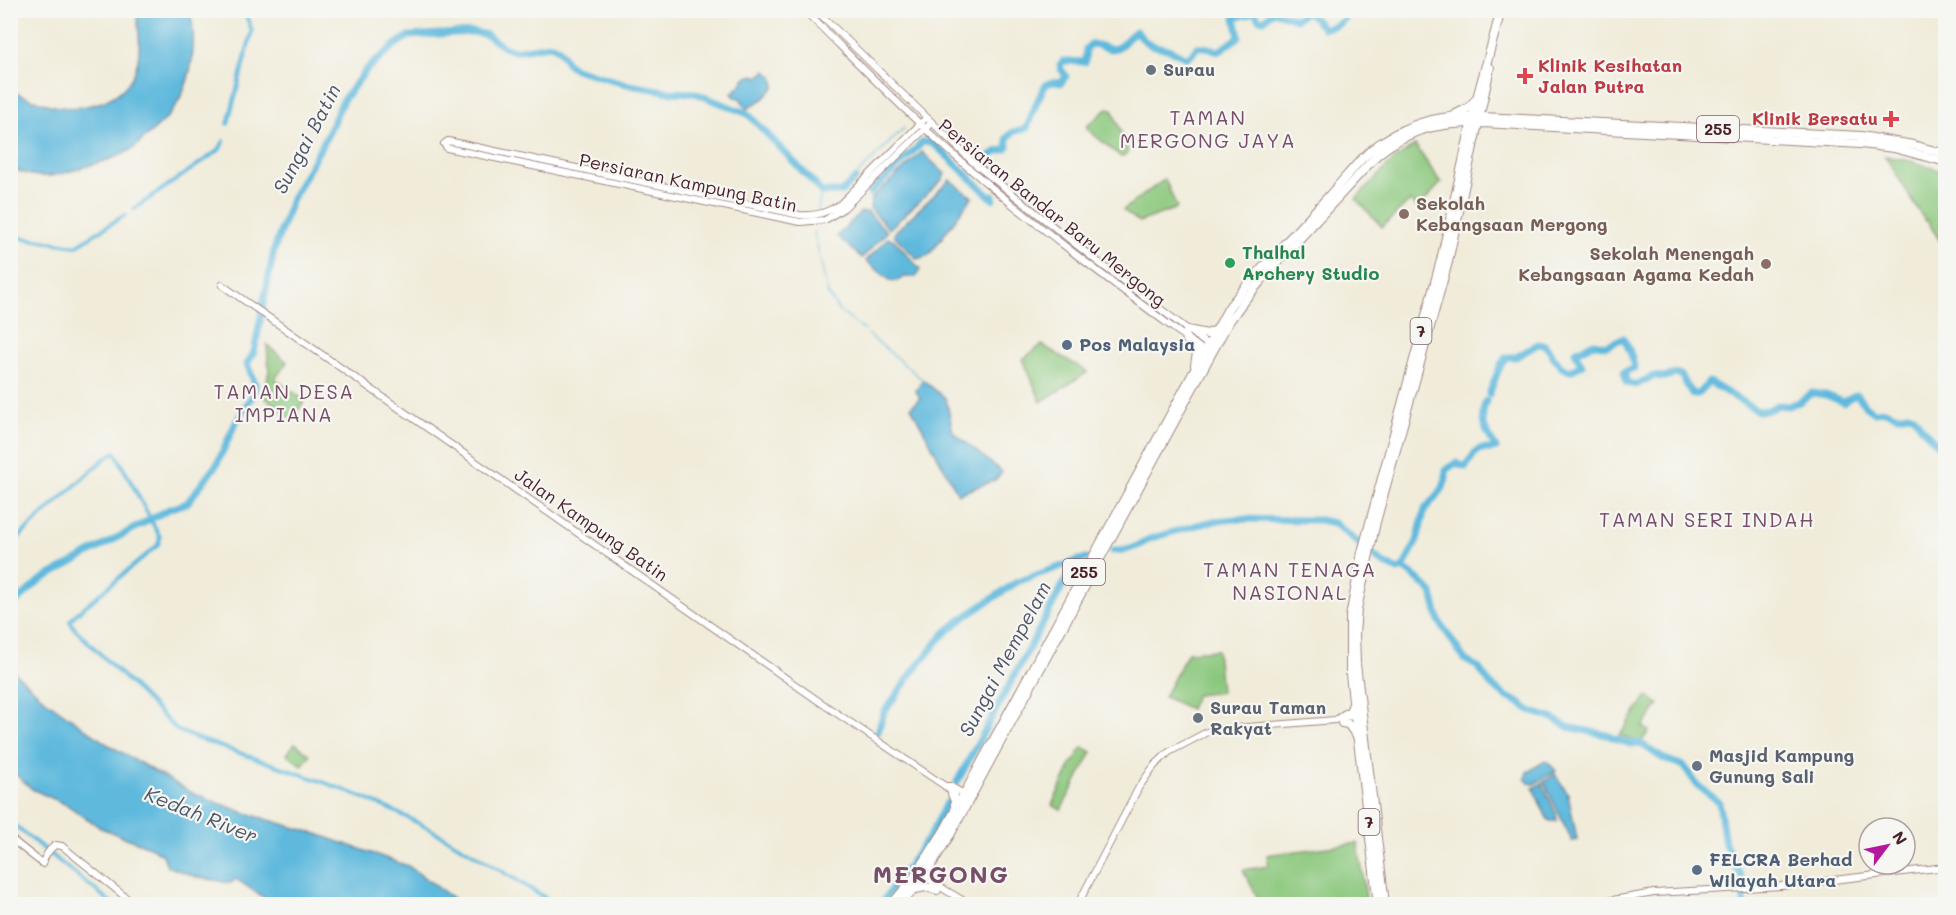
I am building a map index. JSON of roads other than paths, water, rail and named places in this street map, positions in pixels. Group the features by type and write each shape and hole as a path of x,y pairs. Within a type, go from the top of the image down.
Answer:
{"main road":[{"name":"7","path":"1378,904 1359,739 1356,664 1355,634 1365,538 1441,260 1471,142 1489,52 1501,10"},
{"path":"1480,98 1488,112 1497,121 1482,130 1471,142 1463,129 1450,120 1480,98"},
{"name":"255","path":"901,904 915,889 955,811 966,798 970,784 1045,643 1193,372 1243,302 1378,154 1415,132 1450,120"},
{"name":"255","path":"892,904 931,867 966,798 1053,648 1209,351 1229,307 1258,272 1373,148 1412,125 1450,120 1476,120 1632,123 1861,136 1913,145 1946,154"},
{"name":"255","path":"1622,123 1867,144 1894,148 1946,162"},
{"name":"7","path":"1385,904 1359,718 1353,703 1348,634 1351,608 1365,554 1372,544 1448,262 1471,142"},
{"path":"1185,333 1207,334 1217,330"},
{"path":"1185,333 1197,353 1193,372"},
{"path":"1045,643 1053,648"},
{"path":"1353,703 1350,711 1339,720 1348,724 1359,739"},
{"path":"955,811 954,792 970,784"},
{"path":"931,867 933,880 940,889"},
{"path":"915,889 926,887 940,889"}],"street":[{"name":"Persiaran Bandar Baru Mergong","path":"804,10 922,126 1018,209 1135,301 1185,333"},
{"name":"Persiaran Bandar Baru Mergong","path":"816,10 976,165 1209,351"},
{"name":"Persiaran Kampung Batin","path":"447,145 714,204 800,222 812,222 825,220 844,208 928,120"},
{"name":"Jalan Kampung Batin","path":"222,285 811,696 966,798"},
{"path":"1078,904 1139,787 1154,766 1169,752 1211,730 1359,718"},
{"path":"10,838 44,861 55,845 62,846 134,904"},
{"path":"1589,904 1654,893 1781,886 1946,867"},
{"path":"920,876 970,904"}],"water":[{"path":"136,11 190,11 193,38 191,65 183,92 169,115 134,148 109,160 48,176 32,175 11,168 11,91 64,108 89,106 114,96 124,88 137,66 139,39"},
{"path":"766,71 773,77 775,86 764,98 747,109 740,98 735,97 732,93 745,78 754,75 758,77"},
{"path":"922,152 945,174 942,180 889,229 870,208 872,198"},
{"path":"950,180 972,197 929,255 917,259 894,235"},
{"path":"861,212 868,212 887,232 862,258 837,236"},
{"path":"888,238 894,240 920,269 916,277 904,277 891,281 866,261"},
{"path":"923,380 946,399 953,432 1002,472 995,480 958,494 911,407 920,398 916,391"},
{"name":"Kedah River","path":"10,668 44,699 107,744 192,793 245,813 317,834 408,866 461,904 310,904 300,900 289,904 273,904 236,879 231,883 196,877 167,866 163,855 152,848 101,828 67,805 32,789 11,770"},
{"path":"1545,761 1556,771 1534,784 1529,783 1525,778 1527,772"},
{"path":"1555,774 1568,794 1577,839 1572,841 1544,782"},
{"path":"1542,783 1557,821 1550,821 1547,818 1533,788"}],"waterway":[{"path":"228,124 252,31 244,10"},
{"path":"983,161 996,152 1006,149 1007,138 1013,132 1027,128 1047,84 1061,83 1066,76 1060,65 1063,61 1085,62 1086,49 1091,44 1115,48 1122,45 1136,31 1150,44 1186,58 1197,47 1219,51 1239,37 1235,17 1248,15 1254,11 1259,19 1264,20 1273,11 1296,19 1308,11 1323,28 1339,23 1351,10"},
{"name":"Sungai Batin","path":"10,608 39,581 169,509 187,503 217,464 235,424 254,393 255,384 247,364 254,352 274,250 292,199 328,134 343,100 368,68 409,36 473,32 487,35 503,47 514,51 550,45 559,49 567,63 575,69 630,85 670,92 695,93 748,114 821,192 841,192 855,179"},
{"name":"Sungai Batin","path":"741,111 746,107"},
{"path":"854,178 904,128"},
{"path":"134,209 219,150 224,141"},
{"path":"870,193 923,142 929,142 993,199 993,195"},
{"path":"818,210 821,192"},
{"path":"10,236 76,246 125,215"},
{"path":"814,232 828,294 839,311 864,330"},
{"path":"868,334 923,380"},
{"path":"1489,394 1506,357 1516,357 1538,344 1545,345 1561,367 1570,371 1582,365 1575,352 1594,343 1606,346 1623,338 1633,360 1634,368 1624,372 1627,383 1636,385 1653,376 1681,375 1692,394 1698,394 1709,382 1758,411 1768,410 1778,405 1788,406 1812,393 1826,395 1843,402 1857,395 1866,407 1874,412 1885,411 1898,416 1908,414 1914,416 1946,454"},
{"path":"1403,568 1417,541 1425,509 1443,488 1446,470 1456,463 1466,467 1480,449 1496,448 1486,431 1483,420 1486,401"},
{"path":"10,545 103,460 115,452 160,537 158,545 76,614 70,621 74,628 177,730 322,782 398,813 458,845 555,904"},
{"name":"Sungai Mempelam","path":"1113,551 1126,550 1149,539 1215,521 1235,519 1320,520 1334,523 1383,563 1398,570 1403,568"},
{"name":"Sungai Mempelam","path":"957,782 1076,561 1086,558"},
{"path":"878,732 884,712 916,668 943,635 959,621 1017,582 1076,561"},
{"path":"1403,568 1432,593 1439,621 1465,660 1478,667 1491,685 1507,697 1532,712 1552,718 1568,727 1607,735 1630,744 1640,743 1662,758 1684,766 1697,785 1719,802 1725,844 1741,877"},
{"name":"Sungai Mempelam","path":"881,904 930,836 947,803"},
{"path":"10,822 113,904"},
{"path":"1744,895 1744,904"}],"place":[{"name":"Surau","path":"1151,70"},
{"name":"Klinik Kesihatan Jalan Putra","path":"1525,76"},
{"name":"Klinik Bersatu","path":"1891,119"},
{"name":"Sekolah Kebangsaan Mergong","path":"1404,214"},
{"name":"Thalhal Archery Studio","path":"1230,263"},
{"name":"Sekolah Menengah Kebangsaan Agama Kedah","path":"1766,264"},
{"name":"Pos Malaysia","path":"1067,345"},
{"name":"Surau Taman Rakyat","path":"1198,718"},
{"name":"Masjid Kampung Gunung Sali","path":"1697,766"},
{"name":"FELCRA Berhad Wilayah Utara","path":"1697,870"}],"district":[{"name":"TAMAN MERGONG JAYA","path":"1208,130"},
{"name":"TAMAN DESA IMPIANA","path":"284,404"},
{"name":"TAMAN SERI INDAH","path":"1707,520"},
{"name":"TAMAN TENAGA NASIONAL","path":"1290,582"},
{"name":"MERGONG","path":"941,875"}]}
